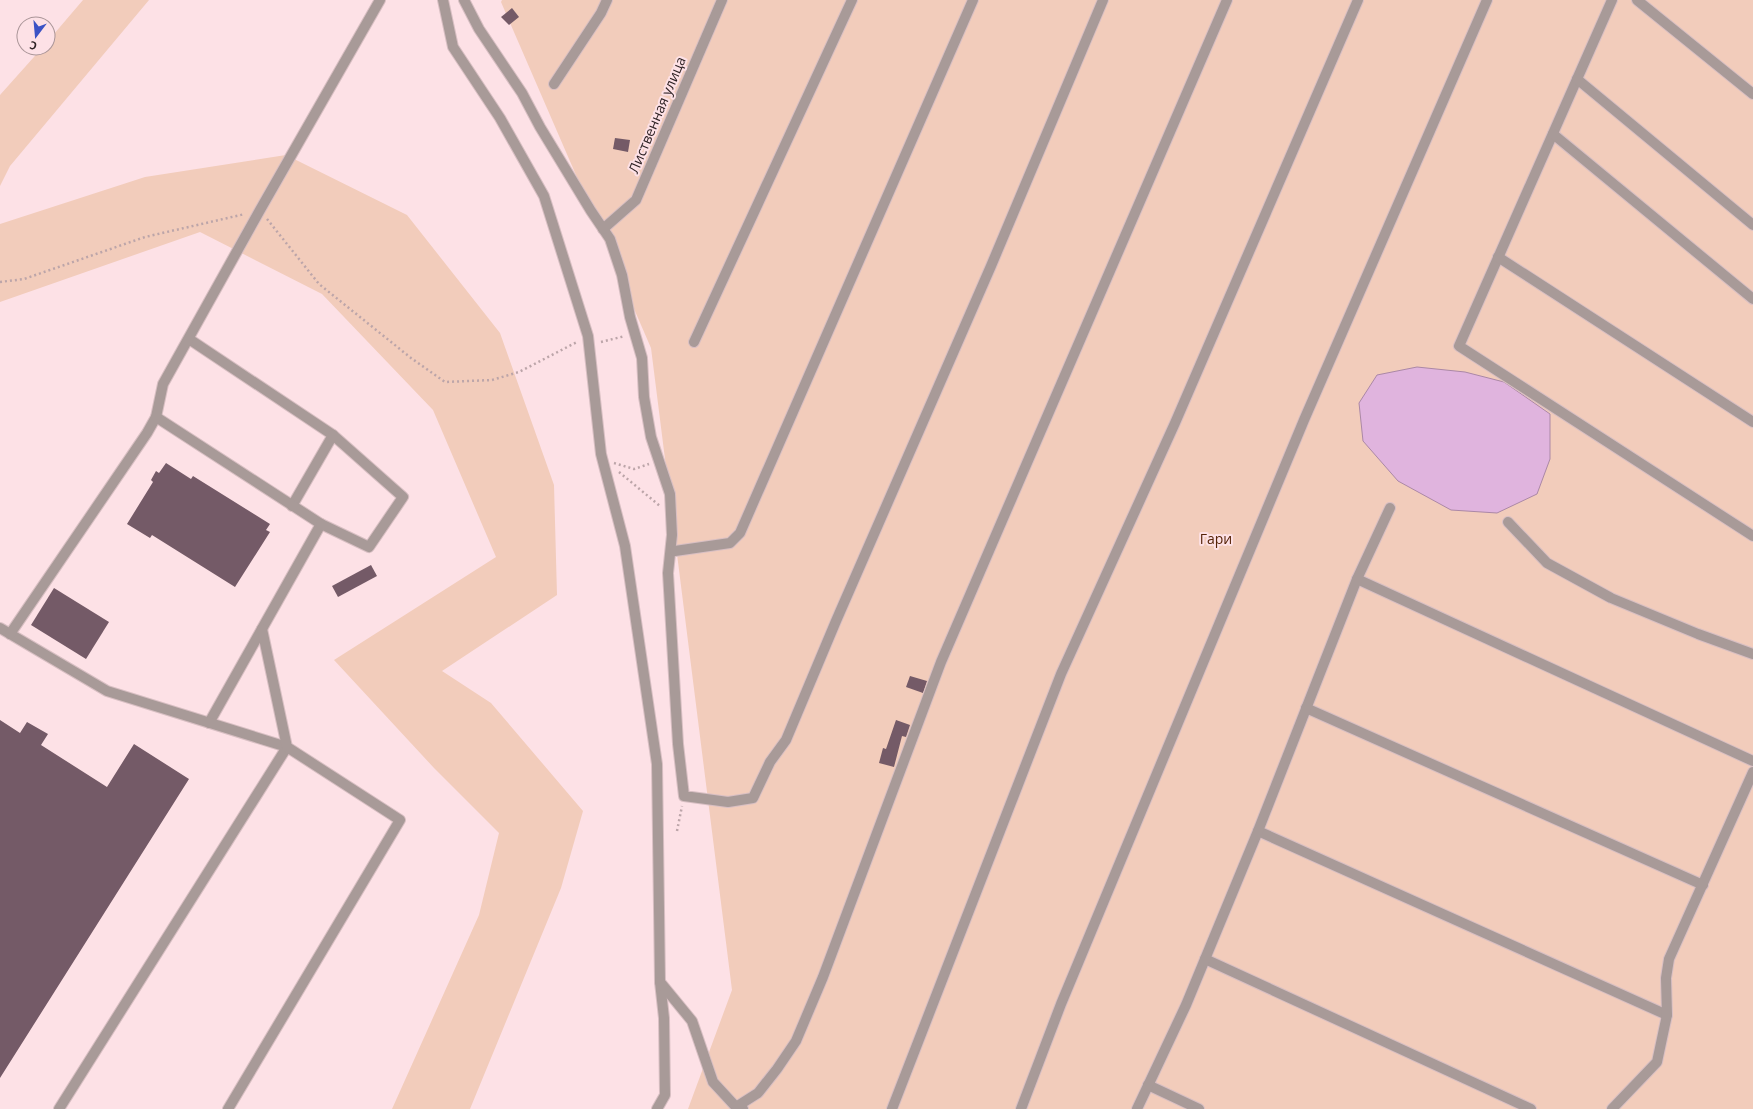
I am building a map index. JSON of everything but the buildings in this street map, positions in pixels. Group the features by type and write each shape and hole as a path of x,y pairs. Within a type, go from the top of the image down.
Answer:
{"lane":[{"path":"10,634 138,446 156,417 163,384 380,0"},
{"path":"443,0 452,47 500,118 544,196 588,341 602,459 625,546 657,764 660,982 664,1018 665,1095 657,1109"},
{"path":"464,0 479,29 522,93 540,127 610,239 622,275 642,358 644,397 655,448 670,494 672,535 668,573 678,744 684,796 728,802 753,798 770,762 786,740 836,621 991,266 1103,0"},
{"path":"554,84 601,13 607,0"},
{"name":"Лиственная улица","path":"603,229 636,200 722,0"},
{"path":"694,342 852,0"},
{"path":"674,551 730,543 740,532 973,0"},
{"path":"660,982 692,1021 712,1082 740,1108 758,1093 777,1070 796,1042 824,978 941,662 1227,0"},
{"path":"892,1109 1061,674 1175,423 1358,0"},
{"path":"1021,1109 1061,1004 1301,427 1487,0"},
{"path":"1612,0 1459,346 1753,536"},
{"path":"1637,0 1753,94"},
{"path":"1577,79 1753,225"},
{"path":"1553,134 1753,299"},
{"path":"1498,257 1753,422"},
{"path":"156,417 321,524 369,548 403,497 333,435 189,339"},
{"path":"292,506 333,435"},
{"path":"1137,1109 1186,1005 1205,960 1258,831 1357,579 1390,508"},
{"path":"1508,522 1547,563 1611,598 1698,634 1753,654"},
{"path":"209,723 321,524"},
{"path":"1357,579 1753,761"},
{"path":"0,628 107,691 287,747 400,820 228,1109"},
{"path":"59,1109 287,747 262,629"},
{"path":"1306,708 1703,885"},
{"path":"1612,1109 1657,1062 1667,1015 1666,978 1669,959 1753,772"},
{"path":"1258,831 1667,1015"},
{"path":"1205,960 1531,1109"},
{"path":"1148,1085 1199,1109"}],"path":[{"path":"0,282 24,279 145,237 260,210 319,284 411,358 445,382 492,380 520,372 588,341 635,333"},
{"path":"602,459 634,469 650,464 655,448"},
{"path":"602,459 671,515"},
{"path":"677,831 684,796"}],"green space":[{"path":"83,0 149,0 10,166 0,186 0,95 35,56 56,56 56,32"},
{"name":"Гари","path":"502,0 1753,0 1753,1109 688,1109 732,990 651,348 501,2"},
{"path":"286,155 407,215 500,333 554,485 557,595 442,671 491,703 583,811 561,888 470,1109 392,1109 479,915 499,833 434,768 334,660 496,557 433,410 322,294 200,232 0,302 0,224 145,177"}],"shaded area":[{"path":"1417,367 1465,372 1504,382 1550,414 1550,459 1537,494 1497,513 1451,510 1398,481 1363,441 1359,403 1377,375"}]}
